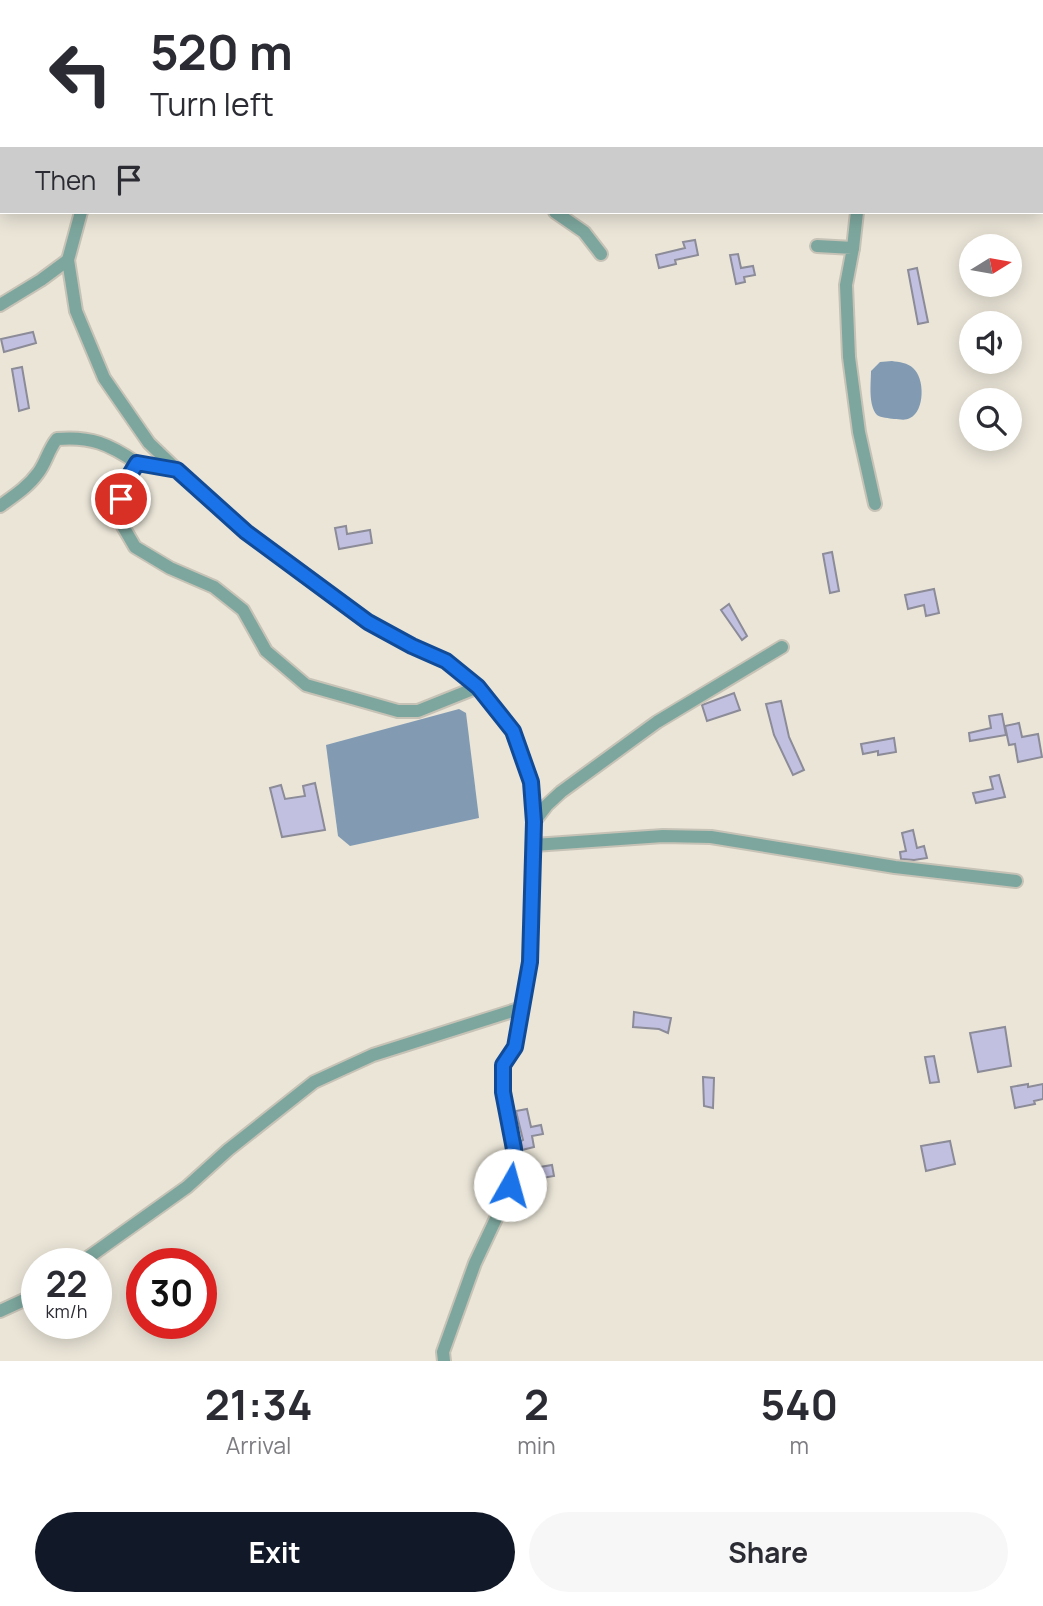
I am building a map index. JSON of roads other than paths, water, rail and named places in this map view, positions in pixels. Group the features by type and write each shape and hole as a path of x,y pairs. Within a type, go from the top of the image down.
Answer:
{"street":[{"path":"80,214 68,260 76,311 104,378 149,443 246,532 368,622 446,661 478,687 513,731 531,782 534,845 530,962 515,1047 503,1065 503,1092 511,1127 515,1168 501,1208 475,1263 443,1352 444,1361"},
{"path":"558,214 584,232 601,254"},
{"path":"857,214 846,285 849,356 859,432 875,504"},
{"path":"817,246 853,248"},
{"path":"0,305 68,260"},
{"path":"0,506 23,490 39,472 48,450 57,439 78,437 110,444 137,463 177,470"},
{"path":"137,463 125,483 117,516 135,547 170,568 214,587 243,610 266,651 306,685 398,711 418,711 478,687"},
{"path":"534,822 561,792 657,722 782,647"},
{"path":"534,845 663,836 711,837 895,867 1016,881"},
{"path":"101,1248 187,1187 228,1150 314,1082 373,1055 522,1008"},
{"path":"0,1311 21,1301"}],"water":[{"path":"892,361 911,366 920,379 921,402 910,418 879,416 872,406 871,371 880,362"},
{"path":"459,709 466,713 479,818 350,846 338,836 326,745"}]}
